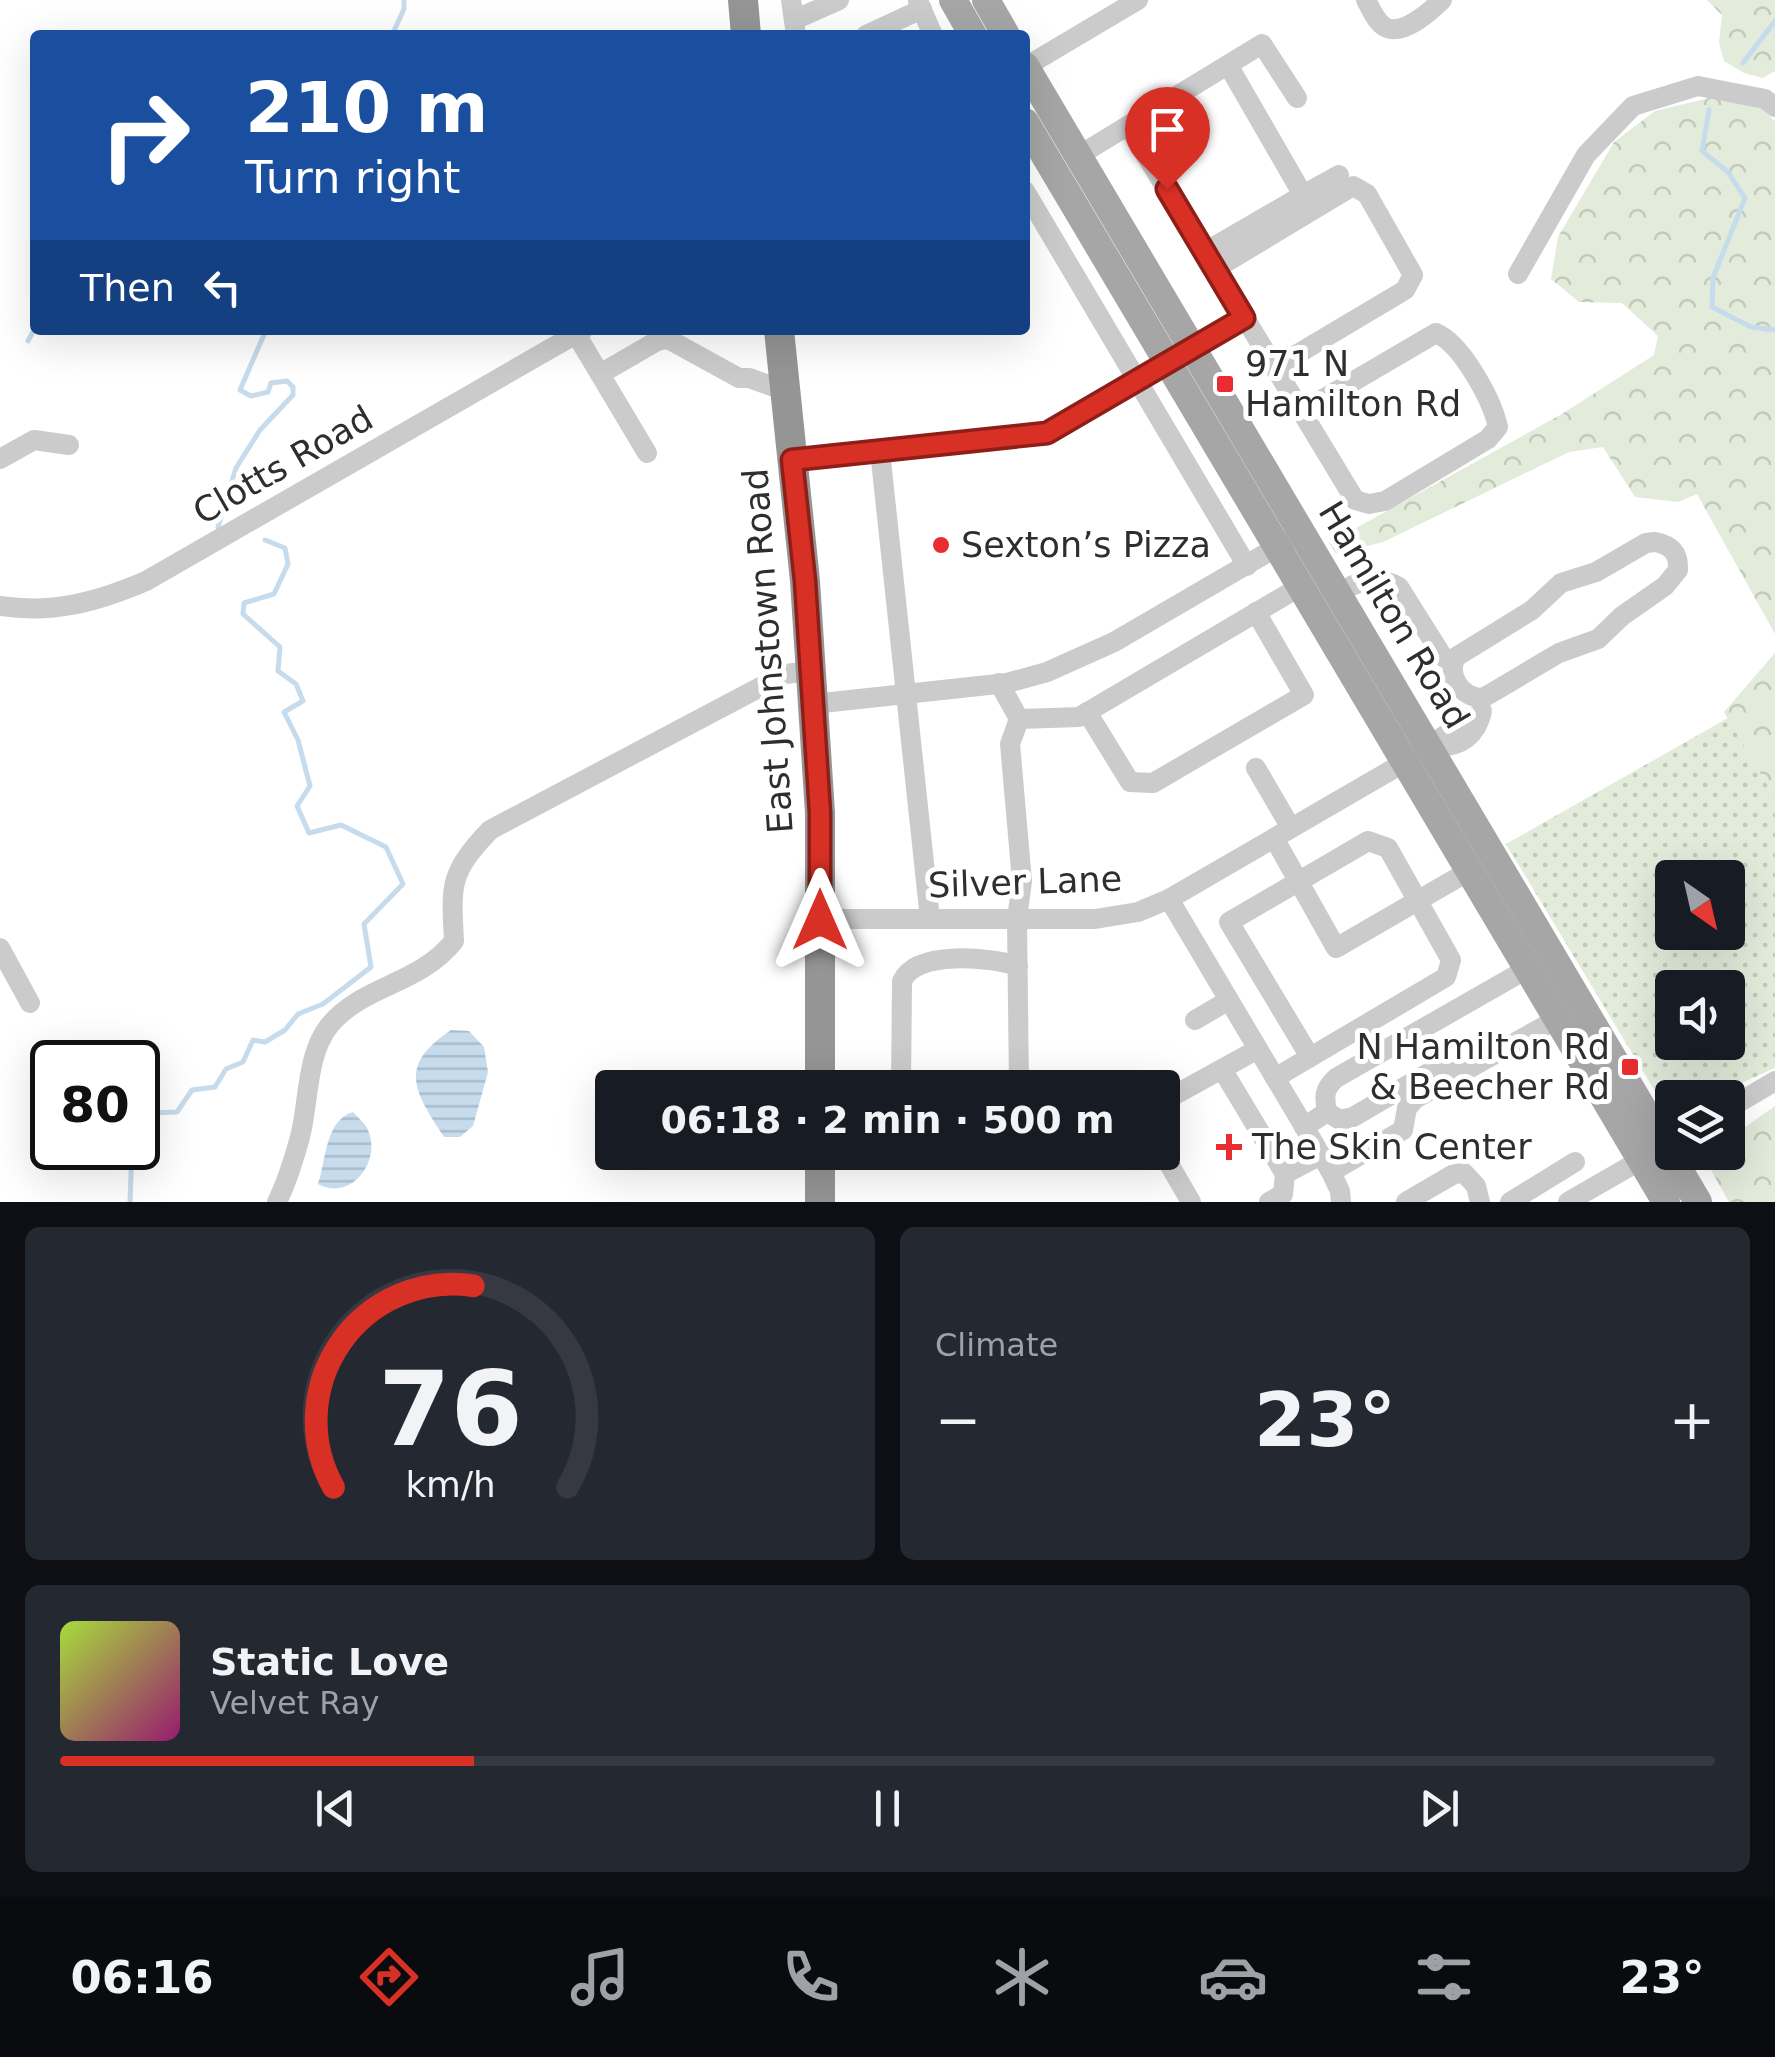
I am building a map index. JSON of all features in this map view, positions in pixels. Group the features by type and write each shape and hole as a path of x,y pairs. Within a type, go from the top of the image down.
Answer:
{"highway":[{"path":"743,0 746,30"},
{"name":"East Johnstown Road","path":"780,344 811,671 820,813 820,1070"},
{"path":"820,1170 820,1202"}],"main road":[{"path":"952,0 971,30"},
{"path":"986,0 1003,30"},
{"name":"Hamilton Road","path":"1030,78 1066,162 1168,364 1300,586 1417,754 1655,1141"},
{"name":"Hamilton Road","path":"1030,127 1066,162 1193,349 1344,602 1469,870 1557,1019 1655,1143"},
{"name":"Hamilton Road","path":"1662,1170 1666,1202"},
{"name":"Hamilton Road","path":"1675,1170 1698,1202"}],"street":[{"path":"794,18 839,0"},
{"path":"1030,63 1138,0"},
{"path":"1366,0 1380,23 1394,30 1442,0"},
{"path":"875,30 920,4 930,30"},
{"path":"1030,185 1262,44 1297,98"},
{"path":"1228,65 1303,195"},
{"path":"1518,274 1586,156 1634,106 1698,86 1765,99 1775,107"},
{"path":"1128,126 1274,368 1301,412 1355,500 1368,504 1385,501 1488,440 1498,427 1494,407 1450,339 1436,333 1301,412"},
{"path":"1210,260 1303,195 1339,175"},
{"path":"1210,260 1353,186 1367,194 1412,275 1405,290 1274,368"},
{"path":"1030,196 1246,566"},
{"path":"792,460 1047,433 1244,318"},
{"name":"Clotts Road","path":"0,606 58,609 104,599 146,581 575,335"},
{"path":"581,335 647,454"},
{"path":"600,374 657,341 668,339 739,378 785,391"},
{"path":"749,378 780,344"},
{"path":"0,459 34,440 69,445"},
{"path":"880,452 930,919"},
{"path":"813,704 999,684 1048,672 1114,642 1302,532"},
{"path":"1655,542 1676,554 1678,570 1665,586 1622,616 1598,639 1559,652 1482,707 1453,676 1453,662 1468,648 1532,610 1561,583 1596,572 1646,543 1655,542"},
{"path":"1344,602 1379,581 1399,587 1443,657 1453,662"},
{"path":"1019,719 1078,716 1300,586"},
{"path":"1086,712 1130,782 1153,783 1304,695 1256,612"},
{"path":"278,1202 300,1135 317,1052 328,1027 362,999 440,960 454,942 452,887 459,868 490,830 785,674 811,671"},
{"path":"999,684 1019,719 1010,744 1022,881 1017,919 1019,1070"},
{"name":"Silver Lane","path":"820,920 1095,919 1138,912 1169,899 1417,754 1448,748 1474,732 1482,707"},
{"path":"1256,768 1298,881 1336,948 1469,870"},
{"path":"1275,1078 1310,1058 1446,978 1451,960 1418,900 1388,848 1368,841 1229,922 1310,1058"},
{"path":"1169,899 1326,1164 1340,1191 1341,1202"},
{"path":"0,948 30,1003"},
{"path":"901,1070 902,982 906,972 924,961 998,960 1018,966"},
{"path":"1468,1050 1353,1117 1340,1120 1328,1112 1324,1096 1336,1078 1527,969"},
{"path":"1195,1020 1229,1000"},
{"path":"1285,1174 1326,1164 1403,1130 1407,1108 1415,1099 1557,1019"},
{"path":"1180,1092 1258,1049"},
{"path":"1222,1069 1285,1174 1282,1194 1269,1202"},
{"path":"1745,1099 1775,1081"},
{"path":"1304,1127 1328,1112"},
{"path":"1568,1202 1655,1152"},
{"path":"1510,1202 1575,1162"},
{"path":"1172,1170 1190,1202"},
{"path":"1406,1202 1454,1174 1464,1173 1476,1186 1480,1202"}],"green space":[{"path":"1707,0 1775,0 1775,71 1763,78 1744,73 1724,61 1719,43 1722,15"},
{"path":"1709,98 1757,104 1775,121 1775,634 1697,494 1678,502 1635,497 1603,447 1569,452 1383,542 1336,554 1329,543 1562,414 1654,355 1658,336 1622,303 1579,302 1551,279 1558,237 1614,142 1655,111"},
{"path":"1775,653 1775,798 1724,712"},
{"path":"1728,718 1775,798 1775,1068 1745,1081 1655,1080 1655,1091 1506,844"},
{"path":"1775,1106 1775,1202 1729,1202 1711,1170 1745,1170 1745,1127"}],"water":[{"path":"451,1030 469,1031 484,1047 488,1072 473,1126 460,1137 444,1137 424,1105 416,1079 423,1055"},
{"path":"353,1112 367,1127 371,1142 367,1165 361,1175 342,1188 318,1184 332,1132 344,1116"}],"waterway":[{"path":"394,30 404,0"},
{"path":"1743,63 1775,21"},
{"path":"1709,110 1702,151 1728,172 1745,198 1713,278 1712,307 1751,327 1775,330"},
{"path":"28,341 31,335"},
{"path":"218,527 236,468 260,430 293,395 293,387 287,381 271,383 268,392 251,396 240,390 264,335"},
{"path":"160,1113 177,1112 192,1090 215,1087 226,1069 243,1062 253,1040 265,1042 285,1030 298,1014 323,1004 371,967 364,924 403,884 386,847 341,825 309,833 297,806 310,786 298,740 284,712 303,701 296,684 278,671 280,647 243,614 244,603 274,594 288,564 285,548 265,540"},
{"path":"130,1202 131,1170"}],"place":[{"name":"971 N Hamilton Rd","path":"1225,384"},
{"name":"Sexton’s Pizza","path":"941,545"},
{"name":"N Hamilton Rd & Beecher Rd","path":"1630,1067"},
{"name":"The Skin Center","path":"1229,1147"}],"route":[{"path":"820,920 820,813 805,581 792,460 1047,433 1244,318 1167,189"}]}
